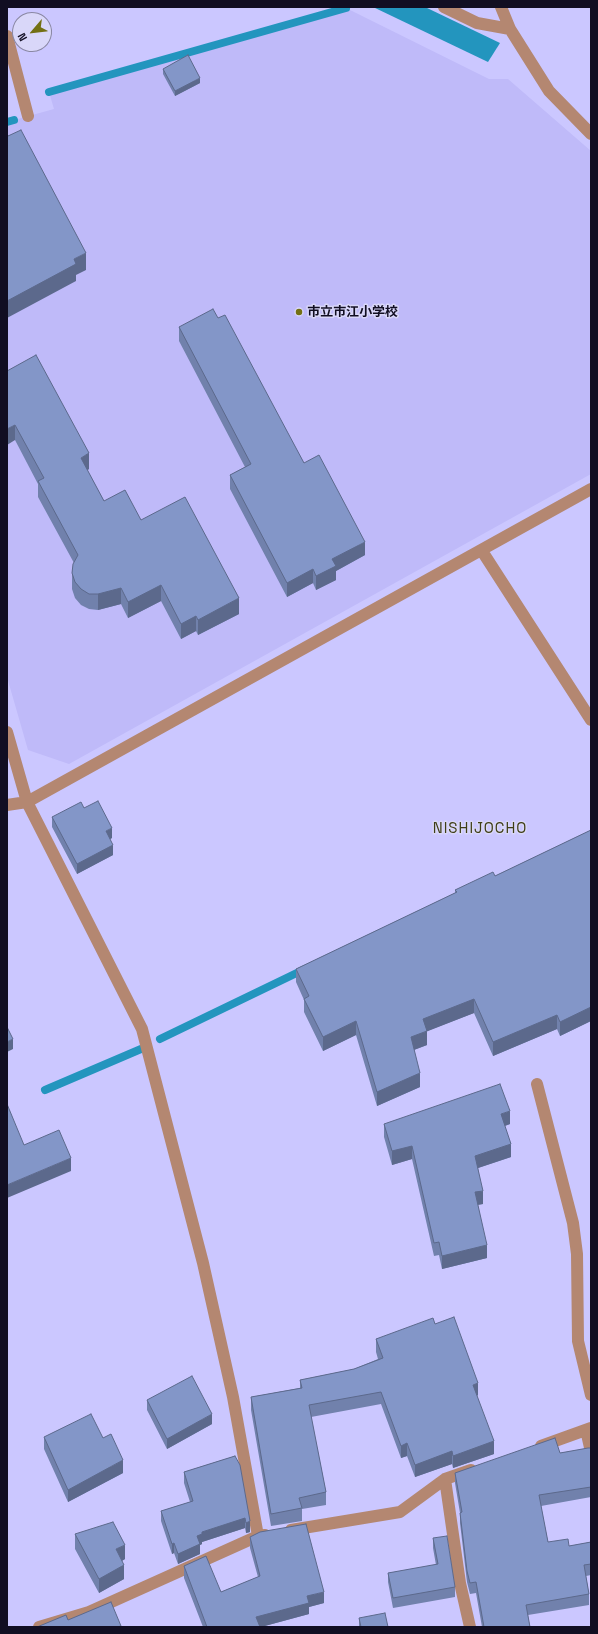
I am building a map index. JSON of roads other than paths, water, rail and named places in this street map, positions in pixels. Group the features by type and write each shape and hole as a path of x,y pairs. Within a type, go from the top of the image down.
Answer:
{"street":[{"path":"444,7 477,23 510,30"},
{"path":"501,7 510,30 549,91 591,134"},
{"path":"7,36 28,116"},
{"path":"7,805 27,802 482,551 591,489"},
{"path":"482,551 591,720"},
{"path":"7,732 27,802 142,1029 204,1270 233,1397 258,1536"},
{"path":"537,1084 573,1223 577,1254 578,1341 591,1395"},
{"path":"526,1451 588,1429 591,1452"},
{"path":"39,1627 89,1612 258,1536 400,1512 445,1479 482,1466"},
{"path":"445,1479 460,1583 470,1627"}],"water":[{"path":"373,7 425,7 500,43 488,62"}],"waterway":[{"path":"49,92 346,8"},
{"path":"7,122 14,120"},
{"path":"160,1039 305,969"},
{"path":"45,1090 141,1049"}],"place":[{"name":"市立市江小学校","path":"299,312"}],"district":[{"name":"NISHIJOCHO","path":"480,829"}]}
